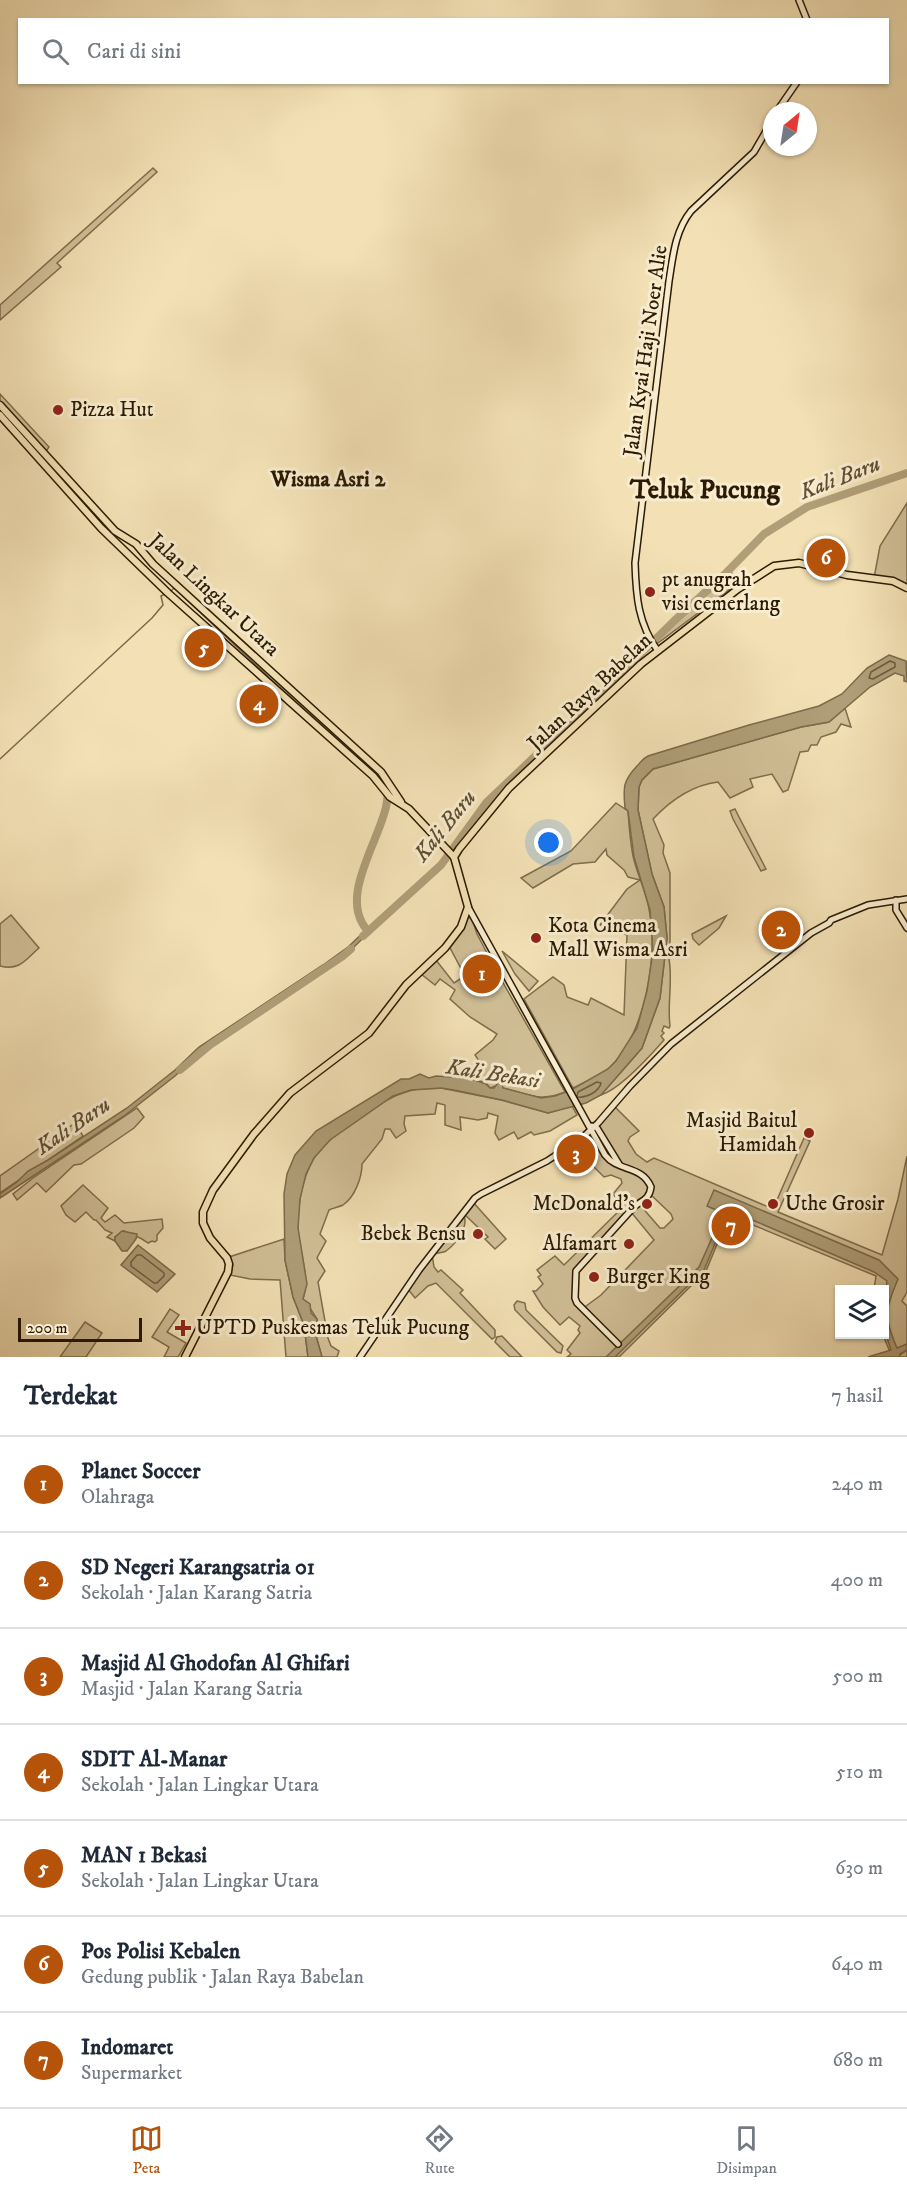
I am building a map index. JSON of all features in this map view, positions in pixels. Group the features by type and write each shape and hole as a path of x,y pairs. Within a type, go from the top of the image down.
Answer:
{"main road":[{"name":"Jalan Lingkar Utara","path":"0,405 104,525 140,548 223,635 383,787 390,797 429,829 453,857 468,906"},
{"name":"Jalan Lingkar Utara","path":"0,415 168,593 223,635 381,772 405,808"},
{"name":"Jalan Raya Babelan","path":"453,857 509,788 598,704 654,645 774,566 799,563 847,575 893,581 907,588"},
{"path":"185,1357 228,1272 227,1258 210,1238 202,1223 203,1212 213,1190 254,1134 290,1093 369,1033 406,985 445,948 461,927 468,906"}],"street":[{"path":"799,0 806,18"},
{"path":"783,102 796,84"},
{"name":"Jalan Kyai Haji Noer Alie","path":"654,645 639,613 635,563 669,281 676,244 682,222 754,152 763,136"},
{"path":"360,1357 419,1270 467,1206 481,1194 547,1161 582,1138 672,1044 803,939 831,920 868,905 907,899"},
{"path":"896,900 896,910 907,928"},
{"path":"468,906 579,1106 601,1135 612,1159"},
{"path":"594,1127 612,1159 620,1166 640,1173 651,1187 645,1201 633,1208 576,1271 575,1298 577,1304 618,1344"}],"shaded area":[{"path":"153,168 157,172 57,263 61,267 0,320 0,305"},
{"path":"0,394 49,447 44,454 57,468 53,473 0,415"},
{"path":"907,503 907,588 874,578 880,546"},
{"path":"731,572 738,583 658,643 656,641"},
{"path":"845,708 851,727 841,724 836,732 821,737 817,745 811,745 808,751 800,752 788,790 783,792 772,774 750,779 753,787 730,798 718,782 683,795 653,819 664,845 663,853 670,873 670,951 673,957 669,959 670,1026 669,1028 664,1026 662,1031 664,1033 661,1036 664,1040 643,1063 617,1086 601,1095 642,1048 660,998 667,938 664,907 652,874 638,810 639,787 642,780 653,769 801,727 829,722"},
{"path":"616,803 628,811 633,856 649,909 652,928 650,971 640,1015 632,1036 621,1054 605,1071 573,1088 524,999 553,977 564,985 567,997 588,1005 591,998 624,1015 627,935 600,925 627,889 640,880 628,877 624,870 607,855 606,849 595,862 573,864 533,888 521,878 571,851"},
{"path":"735,809 766,869 761,871 733,819 730,811"},
{"path":"11,915 39,948 17,966 0,966 0,924"},
{"path":"467,916 472,919 477,934 497,972 565,1092 540,1097 498,1085 490,1088 486,1083 469,1078 481,1064 475,1055 497,1034 470,1017 450,999 455,990 440,979 435,985 421,974 436,960 454,983 465,976 450,948 447,948"},
{"path":"726,916 719,928 699,945 693,939 692,934"},
{"path":"502,951 538,981 529,991 515,974"},
{"path":"441,1088 501,1100 548,1113 572,1106 577,1115 550,1131 534,1135 531,1132 518,1139 514,1132 499,1140 495,1133 498,1116 488,1113 487,1118 478,1120 460,1117 461,1130 445,1125 445,1105 437,1103 435,1114 405,1116 406,1131 396,1138 390,1129 385,1129 382,1139 362,1164 361,1175 354,1192 343,1205 329,1210 320,1234 326,1241 317,1258 325,1271 318,1282 328,1338 331,1346 339,1351 337,1357 322,1357 316,1336 317,1319 303,1299 306,1281 298,1218 303,1184 309,1168 330,1140 371,1110 409,1091"},
{"path":"614,1106 639,1131 628,1141 636,1154 647,1162 654,1158 773,1209 804,1138 810,1141 778,1212 882,1255 898,1199 907,1156 907,1292 902,1301 907,1306 907,1344 899,1348 901,1354 907,1350 907,1357 892,1357 885,1339 889,1339 889,1285 875,1285 876,1276 729,1215 706,1271 619,1357 567,1357 571,1354 567,1350 580,1333 578,1330 580,1326 569,1317 560,1325 543,1307 533,1291 543,1284 538,1277 541,1275 537,1270 555,1256 564,1265 623,1207 613,1194 622,1183 621,1179 611,1175 604,1177 591,1164 581,1146 586,1136 597,1128 600,1133 598,1123","holes":["650,1194 671,1214 673,1219 664,1228 660,1228 640,1205","631,1212 654,1240 601,1295 582,1309 575,1298 576,1271"]},
{"path":"137,1108 144,1117 134,1128 81,1164 74,1165 46,1192 37,1183 17,1200 13,1194 33,1178"},
{"path":"75,1123 83,1136 0,1193 0,1176"},
{"path":"83,1185 108,1208 101,1218 105,1222 115,1215 124,1223 162,1219 163,1228 157,1235 157,1240 148,1243 124,1231 115,1237 115,1241 107,1237 112,1233 105,1230 86,1212 75,1222 66,1215 61,1206"},
{"path":"472,1201 506,1239 495,1249 485,1239 488,1237 463,1213"},
{"path":"463,1213 465,1223 458,1239 446,1251 432,1254"},
{"path":"284,1239 285,1260 293,1297 304,1325 308,1357 286,1357 280,1280 250,1279 230,1275 233,1265 229,1257"},
{"path":"432,1254 434,1267 438,1272 441,1270 463,1290 460,1293 495,1330 495,1337 492,1339 436,1283 428,1286 415,1298 407,1288"},
{"path":"517,1301 525,1303 526,1310 563,1346 561,1353 557,1352 515,1310 514,1305"},
{"path":"170,1309 179,1315 167,1332 186,1343 178,1357 164,1357 169,1347 152,1337"},
{"path":"85,1322 102,1333 86,1357 60,1357"},
{"path":"502,1336 522,1357 510,1357 495,1342 497,1337"}],"water":[{"path":"889,655 906,661 907,682 904,681 904,676 895,673 870,687 829,722 801,727 653,769 642,780 639,787 638,810 652,874 664,907 667,938 660,998 642,1048 601,1095 586,1103 548,1113 454,1090 441,1088 411,1090 393,1096 330,1140 314,1158 306,1174 300,1199 298,1228 307,1284 303,1299 310,1304 311,1313 317,1319 316,1336 322,1357 308,1357 304,1325 293,1297 285,1260 284,1194 287,1174 295,1155 316,1131 401,1079 409,1079 420,1074 429,1078 436,1076 469,1078 486,1084 490,1088 502,1083 503,1088 541,1098 571,1090 608,1069 616,1061 637,1028 647,991 653,951 650,910 634,857 628,811 625,808 624,789 629,776 648,756 819,706 842,694 867,668"},
{"path":"367,929 370,931 350,951 291,989 194,1058 124,1116 0,1198 0,1194 28,1171 127,1108 175,1070 199,1047 323,965 348,947"},
{"path":"714,1190 879,1260 898,1279 889,1302 889,1285 874,1272 729,1210 704,1270 615,1357 606,1357 699,1267 723,1213 707,1206"},
{"path":"122,1231 137,1234 127,1251 122,1251 115,1241 115,1237"},
{"path":"138,1245 175,1274 157,1292 121,1265"},
{"path":"889,1328 897,1348 907,1344 907,1350 900,1354 900,1357 868,1357 891,1350 888,1341"}],"waterway":[{"name":"Kali Baru","path":"363,936 441,865 486,803 764,534 807,507 907,473"},
{"path":"171,591 174,588 272,680"},
{"path":"0,759 152,618 163,605 161,596 167,593"},
{"path":"272,680 344,742"},
{"path":"368,931 358,914 357,894 362,873 385,810 388,792 383,778"},
{"name":"Kali Baru","path":"180,1070 210,1045 351,949"}],"place":[{"name":"Pizza Hut","path":"58,410"},
{"name":"Pos Polisi Kebalen","path":"826,558"},
{"name":"pt anugrah visi cemerlang","path":"650,592"},
{"name":"MAN 1 Bekasi","path":"204,648"},
{"name":"SDIT Al-Manar","path":"259,704"},
{"name":"SD Negeri Karangsatria 01","path":"781,930"},
{"name":"Kota Cinema Mall Wisma Asri","path":"536,938"},
{"name":"Planet Soccer","path":"482,974"},
{"name":"Masjid Baitul Hamidah","path":"809,1133"},
{"name":"Masjid Al Ghodofan Al Ghifari","path":"576,1154"},
{"name":"McDonald's","path":"647,1204"},
{"name":"Uthe Grosir","path":"773,1204"},
{"name":"Indomaret","path":"731,1226"},
{"name":"Bebek Bensu","path":"478,1234"},
{"name":"Alfamart","path":"629,1244"},
{"name":"Burger King","path":"594,1277"},
{"name":"UPTD Puskesmas Teluk Pucung","path":"183,1328"}],"district":[{"name":"Wisma Asri 2","path":"328,479"},
{"name":"Teluk Pucung","path":"705,490"}],"water label":[{"name":"Kali Bekasi","path":"493,1074"}]}
